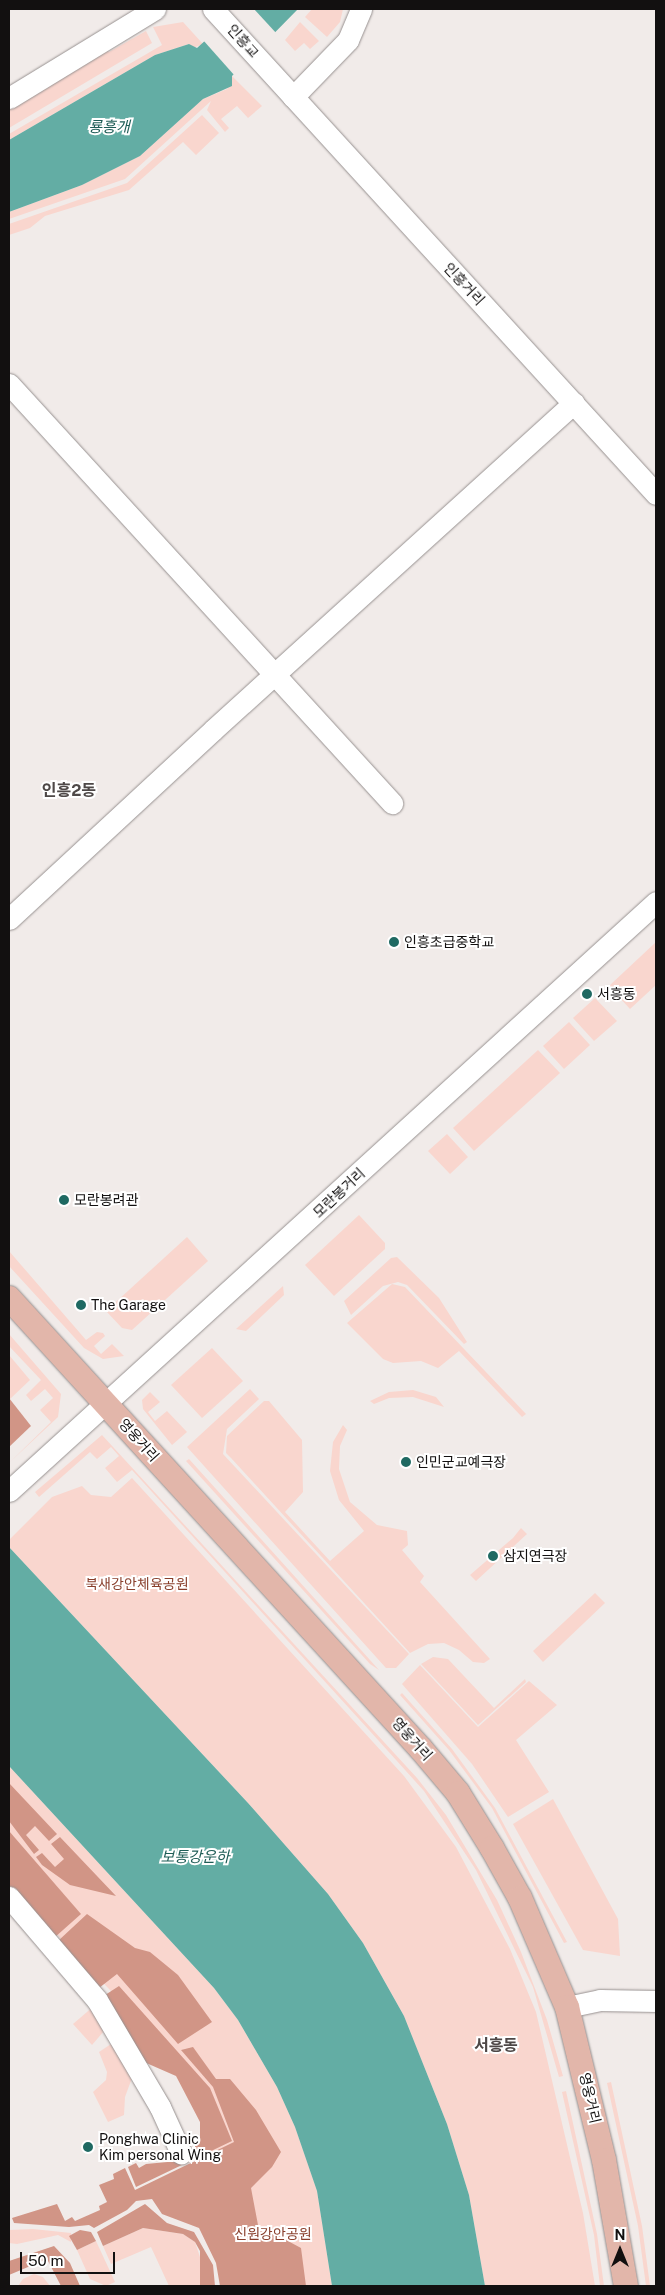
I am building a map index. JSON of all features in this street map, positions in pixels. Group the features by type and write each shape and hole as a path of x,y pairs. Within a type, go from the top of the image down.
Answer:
{"main road":[{"name":"영웅거리","path":"9,1298 421,1748 458,1793 520,1898 567,2007 604,2160 626,2286"}],"street":[{"path":"9,98 155,9"},
{"name":"인흥교","path":"214,9 272,73"},
{"path":"294,97 348,40 361,9"},
{"name":"인흥거리","path":"272,73 656,494"},
{"path":"9,384 392,803"},
{"path":"9,919 275,673 574,403"},
{"name":"모란봉거리","path":"14,1486 106,1405 656,902"},
{"path":"9,1897 98,2000 160,2107 181,2153"},
{"path":"567,2007 600,2000 656,2001"}],"green space":[{"path":"312,9 343,9 340,22 327,37 305,17"},
{"path":"183,22 203,44 193,48 189,44 155,55 9,140 9,134 162,45 153,27"},
{"path":"300,22 319,41 310,49 304,43 295,51 285,40"},
{"path":"146,31 152,43 9,128 9,107 107,50 109,52"},
{"path":"232,76 262,106 248,118 237,106 221,119 229,128 225,132 207,110 211,101 125,179 9,219 9,212 82,185 140,156 203,99 227,89 232,83"},
{"path":"202,115 219,133 196,155 183,142 129,190 45,216 30,228 9,235 9,224 127,183"},
{"path":"656,942 656,985 630,1009 609,986"},
{"path":"595,998 617,1021 594,1041 573,1018"},
{"path":"569,1022 590,1045 564,1069 543,1046"},
{"path":"538,1050 560,1073 474,1151 453,1128"},
{"path":"447,1134 468,1157 450,1174 428,1151"},
{"path":"359,1215 385,1243 385,1249 334,1296 305,1265"},
{"path":"187,1237 208,1261 132,1330 122,1328 106,1311"},
{"path":"9,1251 86,1340 97,1332 103,1333 105,1336 94,1346 101,1354 112,1344 124,1356 103,1359 84,1348 9,1266"},
{"path":"397,1257 439,1298 467,1342 464,1344 407,1285 398,1282 383,1286 351,1315 344,1301 391,1258"},
{"path":"392,1284 405,1287 526,1414 522,1417 459,1351 438,1368 421,1361 393,1363 383,1359 347,1323"},
{"path":"283,1286 284,1295 246,1331 236,1329"},
{"path":"9,1334 61,1394 58,1417 9,1463 51,1422 40,1410 53,1398 45,1389 31,1401 26,1395 41,1380 9,1346"},
{"path":"212,1348 243,1381 202,1418 171,1385"},
{"path":"9,1355 30,1380 10,1399 9,1398"},
{"path":"250,1389 259,1399 227,1429 223,1454 409,1654 396,1668 386,1668 187,1447"},
{"path":"413,1390 436,1397 444,1407 413,1397 389,1398 374,1404 370,1401 389,1392"},
{"path":"150,1392 160,1402 148,1412 155,1421 167,1411 187,1432 172,1445 143,1409 142,1400"},
{"path":"9,1398 31,1426 9,1447"},
{"path":"264,1401 269,1401 302,1440 303,1492 285,1512 330,1561 364,1531 339,1500 330,1471 333,1442 343,1425 347,1430 340,1446 339,1469 350,1502 377,1525 407,1531 408,1545 402,1550 424,1576 420,1582 490,1659 484,1663 473,1662 459,1650 444,1643 428,1644 410,1653 226,1453 227,1436"},
{"path":"102,1435 417,1778 446,1815 497,1900 521,1952 547,2020 563,2076 559,2077 533,1987 476,1870 424,1791 369,1730 132,1470 117,1482 105,1468 119,1456 111,1447 97,1459 90,1452 39,1497 35,1492"},
{"path":"189,1459 379,1670 370,1664 186,1461"},
{"name":"북새강안체육공원","path":"132,1478 404,1776 456,1847 510,1949 536,2012 583,2213 595,2286 485,2286 469,2195 447,2124 404,2016 363,1943 328,1894 248,1803 9,1547 9,1540 52,1497 82,1486 91,1495 111,1497"},
{"path":"521,1528 527,1534 476,1581 470,1575 513,1538"},
{"path":"595,1593 605,1603 543,1662 533,1651"},
{"path":"433,1657 448,1659 494,1708 525,1679 526,1682 478,1725 421,1664"},
{"path":"420,1665 478,1727 529,1681 557,1705 516,1740 549,1792 508,1817 472,1764 402,1684"},
{"path":"402,1693 452,1749 495,1808 567,1942 564,1943 492,1808 449,1750 400,1695"},
{"name":"신원강안공원","path":"9,1766 214,1988 238,2020 277,2087 295,2127 317,2191 332,2286 226,2286 213,2156 190,2074 9,1884"},
{"path":"9,1783 57,1834 49,1841 35,1826 26,1835 39,1850 34,1854 9,1821"},
{"path":"553,1799 618,1919 620,1956 583,1950 513,1824"},
{"path":"9,1831 81,1914 54,1938 9,1886"},
{"path":"60,1837 116,1896 70,1885 42,1865 36,1857 42,1853 55,1867 64,1859 51,1844"},
{"path":"87,1914 135,1948 150,1952 178,1975 212,2022 178,2044 117,1974 99,1988 58,1941"},
{"path":"119,1986 210,2088 232,2141 136,2187 128,2167 136,2163 139,2168 146,2164 178,2161 190,2154 200,2139 200,2122 176,2076 144,2062 102,1997"},
{"path":"94,2006 104,2031 92,2045 73,2024"},
{"path":"111,2044 132,2078 125,2097 124,2115 108,2122 93,2092 106,2080 107,2072 99,2052"},
{"path":"193,2047 216,2079 230,2079 256,2110 281,2152 272,2167 251,2188 258,2225 301,2248 306,2286 220,2286 216,2263 199,2228 162,2214 152,2199 136,2201 127,2210 94,2228 89,2225 69,2227 14,2223 12,2218 57,2204 65,2221 72,2217 75,2221 100,2210 99,2206 107,2202 99,2185 114,2179 113,2174 125,2168 135,2190 234,2142 213,2087 181,2050"},
{"path":"611,2082 642,2226 650,2286 646,2286 638,2226 607,2083"},
{"path":"566,2091 597,2234 604,2286 600,2286 594,2235 562,2092"},
{"path":"145,2204 167,2223 194,2232 213,2265 215,2286 200,2286 200,2251 195,2242 183,2234 143,2228 103,2246 97,2232"},
{"path":"143,2228 183,2234 195,2242 202,2263 200,2286 169,2286 151,2247 111,2264 103,2246"},
{"path":"33,2229 71,2233 71,2242 58,2235 17,2244 9,2243 9,2230"},
{"path":"80,2230 91,2232 96,2241 77,2250 69,2236"},
{"path":"96,2241 115,2282 106,2286 90,2279 77,2250"},
{"path":"54,2246 70,2263 80,2286 61,2286 47,2259 9,2275 9,2261"},
{"path":"34,2274 43,2277 50,2286 18,2286 23,2279"}],"water":[{"name":"룡흥개","path":"240,9 298,9 232,76 232,86 203,99 140,156 82,185 9,212 9,140 155,55 189,44 197,48"},
{"name":"보통강운하","path":"9,1547 248,1803 328,1894 363,1943 404,2016 447,2124 469,2195 485,2286 332,2286 317,2191 295,2127 277,2087 238,2020 214,1988 9,1766"}],"pier":[{"path":"236,9 254,9 277,34 235,76 203,40"}],"place":[{"name":"인흥초급중학교","path":"394,942"},
{"name":"서흥동","path":"587,994"},
{"name":"모란봉려관","path":"64,1200"},
{"name":"The Garage","path":"81,1305"},
{"name":"인민군교예극장","path":"406,1462"},
{"name":"삼지연극장","path":"493,1556"},
{"name":"Ponghwa Clinic Kim personal Wing","path":"88,2147"}],"district":[{"name":"인흥2동","path":"69,791"},
{"name":"서흥동","path":"496,2046"}]}
